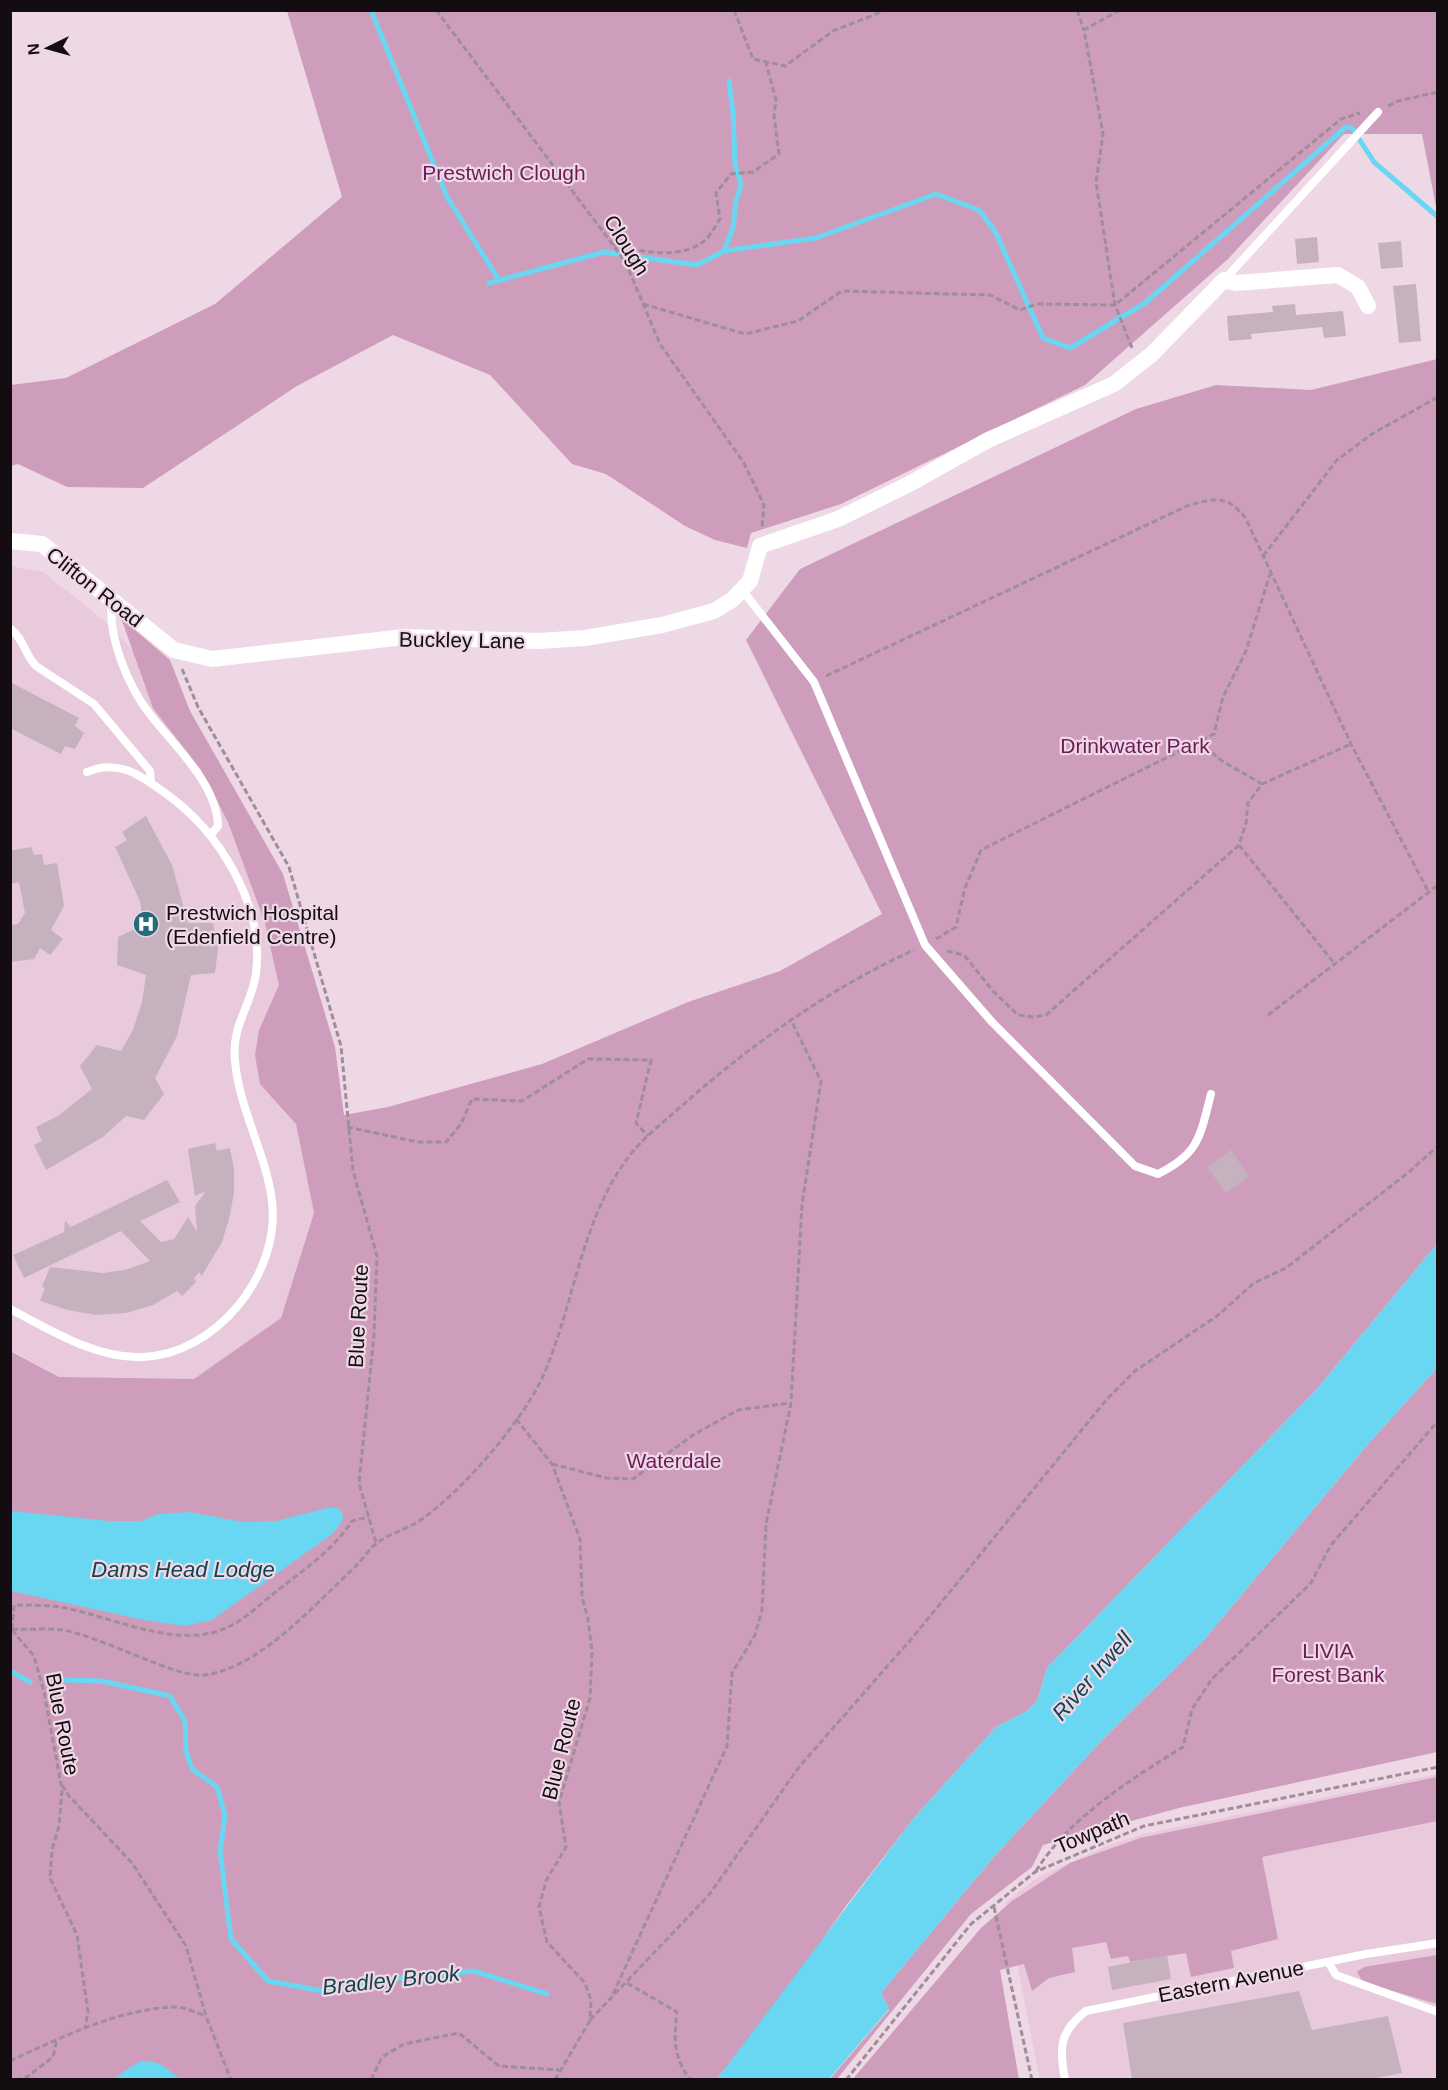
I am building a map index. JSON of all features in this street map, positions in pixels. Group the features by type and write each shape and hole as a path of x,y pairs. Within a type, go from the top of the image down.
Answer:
{"street":[{"path":"743,591 754,572 760,546 838,519 911,483 988,440 1114,384 1141,362 1224,280 1236,283 1338,275 1358,287 1368,306"},
{"name":"Clifton Road","path":"10,542 42,544 174,650"},
{"name":"Buckley Lane","path":"174,650 212,659 404,637 539,641 585,638 691,618 714,611 743,591"}],"lane":[{"path":"1224,280 1378,112"},
{"path":"743,591 814,682 925,945 992,1022 1135,1166 1158,1174 1174,1166 1194,1149 1211,1094"},
{"path":"112,601 114,638 122,661 147,711 195,770 209,795 218,817 218,826 211,834"},
{"path":"10,628 22,639 31,661 42,672 94,704 150,771 151,783"},
{"path":"10,1309 57,1333 104,1352 142,1358 164,1353 202,1336 224,1321 252,1286 265,1261 272,1235 272,1200 246,1115 234,1061 234,1041 238,1022 252,990 256,973 256,947 243,893 234,871 211,834 198,819 151,783 115,766 98,767 87,772"},
{"name":"Eastern Avenue","path":"1065,2079 1061,2045 1072,2024 1086,2010 1437,1943"},
{"path":"1328,1962 1336,1975 1437,2012"}],"path":[{"name":"Clough","path":"436,10 625,261 660,345 744,463 765,505 760,546"},
{"path":"734,10 753,58 785,66 833,31 886,10"},
{"path":"1077,10 1084,30 1103,134 1096,182 1115,305 1127,341 1141,362"},
{"path":"1084,30 1119,10"},
{"path":"612,243 636,250 675,254 704,242 720,219 716,193 731,174 753,172 779,154 774,116 776,100 766,63"},
{"path":"643,304 745,334 798,321 842,291 990,295 1020,310 1037,304 1115,305 1341,118 1371,109 1378,112 1398,101 1437,93"},
{"path":"1263,556 1337,460 1372,434 1437,397"},
{"path":"814,682 1189,505 1214,499 1236,505 1246,519 1351,744 1428,891"},
{"path":"370,1517 352,1521 340,1539 307,1568 233,1625 218,1631 201,1635 159,1631 62,1607 13,1604 11,1629 62,1630 203,1676 243,1663 282,1634 361,1561 376,1543 421,1520 465,1482 516,1419 542,1378 562,1323 578,1261 602,1201 629,1157 648,1136 718,1074 860,977 956,927 965,888 981,850 1214,734 1223,698 1246,651 1270,574"},
{"name":"Blue Route","path":"174,650 198,707 289,867 341,1046 353,1171 377,1257 374,1335 359,1483 376,1543"},
{"path":"1198,741 1222,761 1262,784"},
{"path":"925,945 964,955 993,991 1018,1015 1033,1017 1046,1015 1239,845 1246,823 1248,803 1262,784 1351,744"},
{"path":"1239,845 1334,963"},
{"path":"1268,1015 1437,885"},
{"path":"555,2079 590,2020 617,1990 727,1746 732,1673 755,1635 762,1610 766,1524 790,1403 802,1205 821,1081 792,1022"},
{"path":"347,1127 418,1142 446,1142 461,1124 472,1099 522,1101 588,1059 651,1060 636,1123 648,1136"},
{"path":"590,2020 709,1895 799,1767 913,1637 1107,1399 1135,1371 1217,1316 1254,1283 1286,1268 1409,1172 1437,1146"},
{"path":"552,1464 606,1478 633,1479 693,1435 738,1410 790,1403"},
{"name":"Blue Route","path":"516,1419 552,1464 580,1539 582,1597 588,1619 592,1674 587,1709 559,1802 566,1847 546,1881 539,1907 547,1942 585,1983 591,2000 590,2020"},
{"path":"1035,1872 1051,1846 1131,1779 1183,1747 1192,1709 1212,1679 1311,1583 1331,1545 1437,1421"},
{"name":"Blue Route","path":"11,1629 34,1656 44,1692 62,1790 60,1826 52,1850 50,1878 77,1935 88,2012 86,2028"},
{"name":"Towpath","path":"846,2079 971,1924 1035,1872 1144,1826 1437,1767"},
{"path":"59,1781 69,1796 132,1863 186,1946 206,2016 231,2079"},
{"path":"994,1907 1032,2079"},
{"path":"627,1983 677,2012 673,2043 683,2071 691,2079"},
{"path":"10,2061 57,2039 123,2015 178,2007 206,2016"},
{"path":"371,2079 382,2057 404,2044 459,2033 499,2066 559,2070"},
{"path":"16,2079 27,2077 53,2057 57,2039"}],"shaded area":[{"name":"Prestwich Hospital (Edenfield Centre)","path":"10,566 43,572 106,622 147,665 269,873 296,1124 314,1213 281,1318 194,1380 59,1377 11,1350"},
{"path":"1437,1774 1437,2079 1040,2079 1005,1903 1038,1877 1111,1844 1144,1834"}],"green space":[{"name":"Prestwich Clough","path":"287,11 1437,11 1437,212 1422,134 1344,134 1228,259 1085,385 841,504 751,533 747,548 715,540 685,526 606,474 572,464 490,375 393,335 297,386 143,488 67,487 18,464 11,466 11,385 66,378 215,304 342,197"},
{"name":"Waterdale","path":"1437,359 1437,1244 1316,1390 1047,1668 1037,1701 1027,1711 996,1727 913,1819 846,1906 787,1990 717,2079 11,2079 10,1351 59,1377 194,1379 281,1318 314,1213 296,1124 260,1084 255,1055 259,1030 279,985 265,923 228,822 201,770 153,708 121,618 170,660 190,711 283,874 335,1047 344,1115 388,1107 542,1064 688,1002 780,971 882,914 746,640 800,569 1136,409 1216,385 1311,390"},
{"name":"LIVIA Forest Bank","path":"1437,1368 1437,1752 1179,1808 1043,1845 1032,1867 971,1914 837,2079 829,2080 889,2010 881,1993 991,1860 1103,1739 1203,1641 1368,1444"},
{"path":"1437,1777 1437,1821 1262,1857 1278,1939 1231,1951 1234,1968 1191,1977 1186,1953 1130,1962 1128,1956 1111,1959 1106,1942 1072,1948 1075,1972 1049,1978 1032,1991 1024,1964 1000,1970 1019,2079 852,2080 981,1928 1012,1901 1070,1863 1140,1838"},
{"path":"1437,1955 1437,2004 1363,1982 1357,1972 1364,1967"}],"water":[{"name":"River Irwell","path":"1437,1244 1437,1368 1368,1444 1203,1641 1103,1739 991,1860 881,1993 889,2009 829,2079 717,2079 913,1819 996,1727 1027,1711 1037,1701 1047,1668 1316,1390"},
{"name":"Dams Head Lodge","path":"327,1508 337,1508 343,1513 342,1522 332,1534 212,1620 185,1626 144,1620 11,1591 11,1511 109,1521 141,1521 158,1514 189,1512 243,1522 276,1521"},
{"path":"140,2061 159,2064 181,2079 113,2079"}],"building":[{"path":"1317,237 1319,262 1297,264 1295,239"},
{"path":"1401,241 1403,267 1381,269 1378,243"},
{"path":"1416,284 1421,341 1399,343 1393,286"},
{"path":"1295,304 1296,315 1343,311 1346,336 1324,338 1322,327 1251,334 1252,339 1229,341 1227,316 1273,312 1272,306"},
{"path":"10,682 79,718 75,726 84,733 75,749 65,746 61,754 10,728"},
{"path":"146,816 172,865 188,923 213,923 218,948 215,973 191,975 177,1036 155,1078 164,1094 144,1120 126,1116 103,1137 46,1170 34,1145 42,1141 36,1127 58,1116 92,1089 80,1066 97,1045 121,1051 133,1030 142,1002 146,975 117,965 118,937 144,925 140,901 115,847 127,840 122,832"},
{"path":"31,847 34,855 42,854 44,865 57,863 64,906 51,930 63,939 50,955 40,948 34,959 10,962 10,925 18,924 25,913 19,882 10,884 10,851"},
{"path":"215,1143 217,1151 230,1148 234,1169 234,1193 229,1219 222,1242 201,1277 200,1272 194,1278 196,1282 182,1296 177,1291 153,1305 126,1313 96,1315 68,1310 40,1301 45,1288 42,1287 50,1267 103,1273 125,1270 150,1261 121,1231 24,1278 13,1255 64,1232 65,1221 71,1227 167,1180 180,1202 140,1221 161,1242 174,1239 188,1217 197,1232 195,1206 206,1191 195,1196 188,1149"},
{"path":"1231,1150 1249,1176 1226,1193 1207,1167"},
{"path":"1167,1955 1171,1979 1112,1990 1108,1967"},
{"path":"1299,1991 1312,2030 1388,2016 1402,2073 1371,2079 1132,2079 1123,2023"}],"waterway":[{"path":"371,10 447,197 499,280"},
{"path":"724,251 733,228 736,201 741,184 735,164 729,81"},
{"path":"489,283 604,252 697,265 724,251 816,238 936,194 979,210 996,233 1043,338 1070,348 1145,303 1346,127 1352,128 1374,162 1438,217"},
{"name":"Bradley Brook","path":"10,1671 30,1682"},
{"name":"Bradley Brook","path":"59,1680 102,1681 170,1696 185,1721 186,1751 192,1769 217,1787 225,1815 220,1851 231,1939 268,1981 323,1991 383,1980 474,1971 547,1994"}],"place":[{"name":"Prestwich Hospital (Edenfield Centre)","path":"146,924"}],"park label":[{"name":"Drinkwater Park","path":"1135,745"}]}
